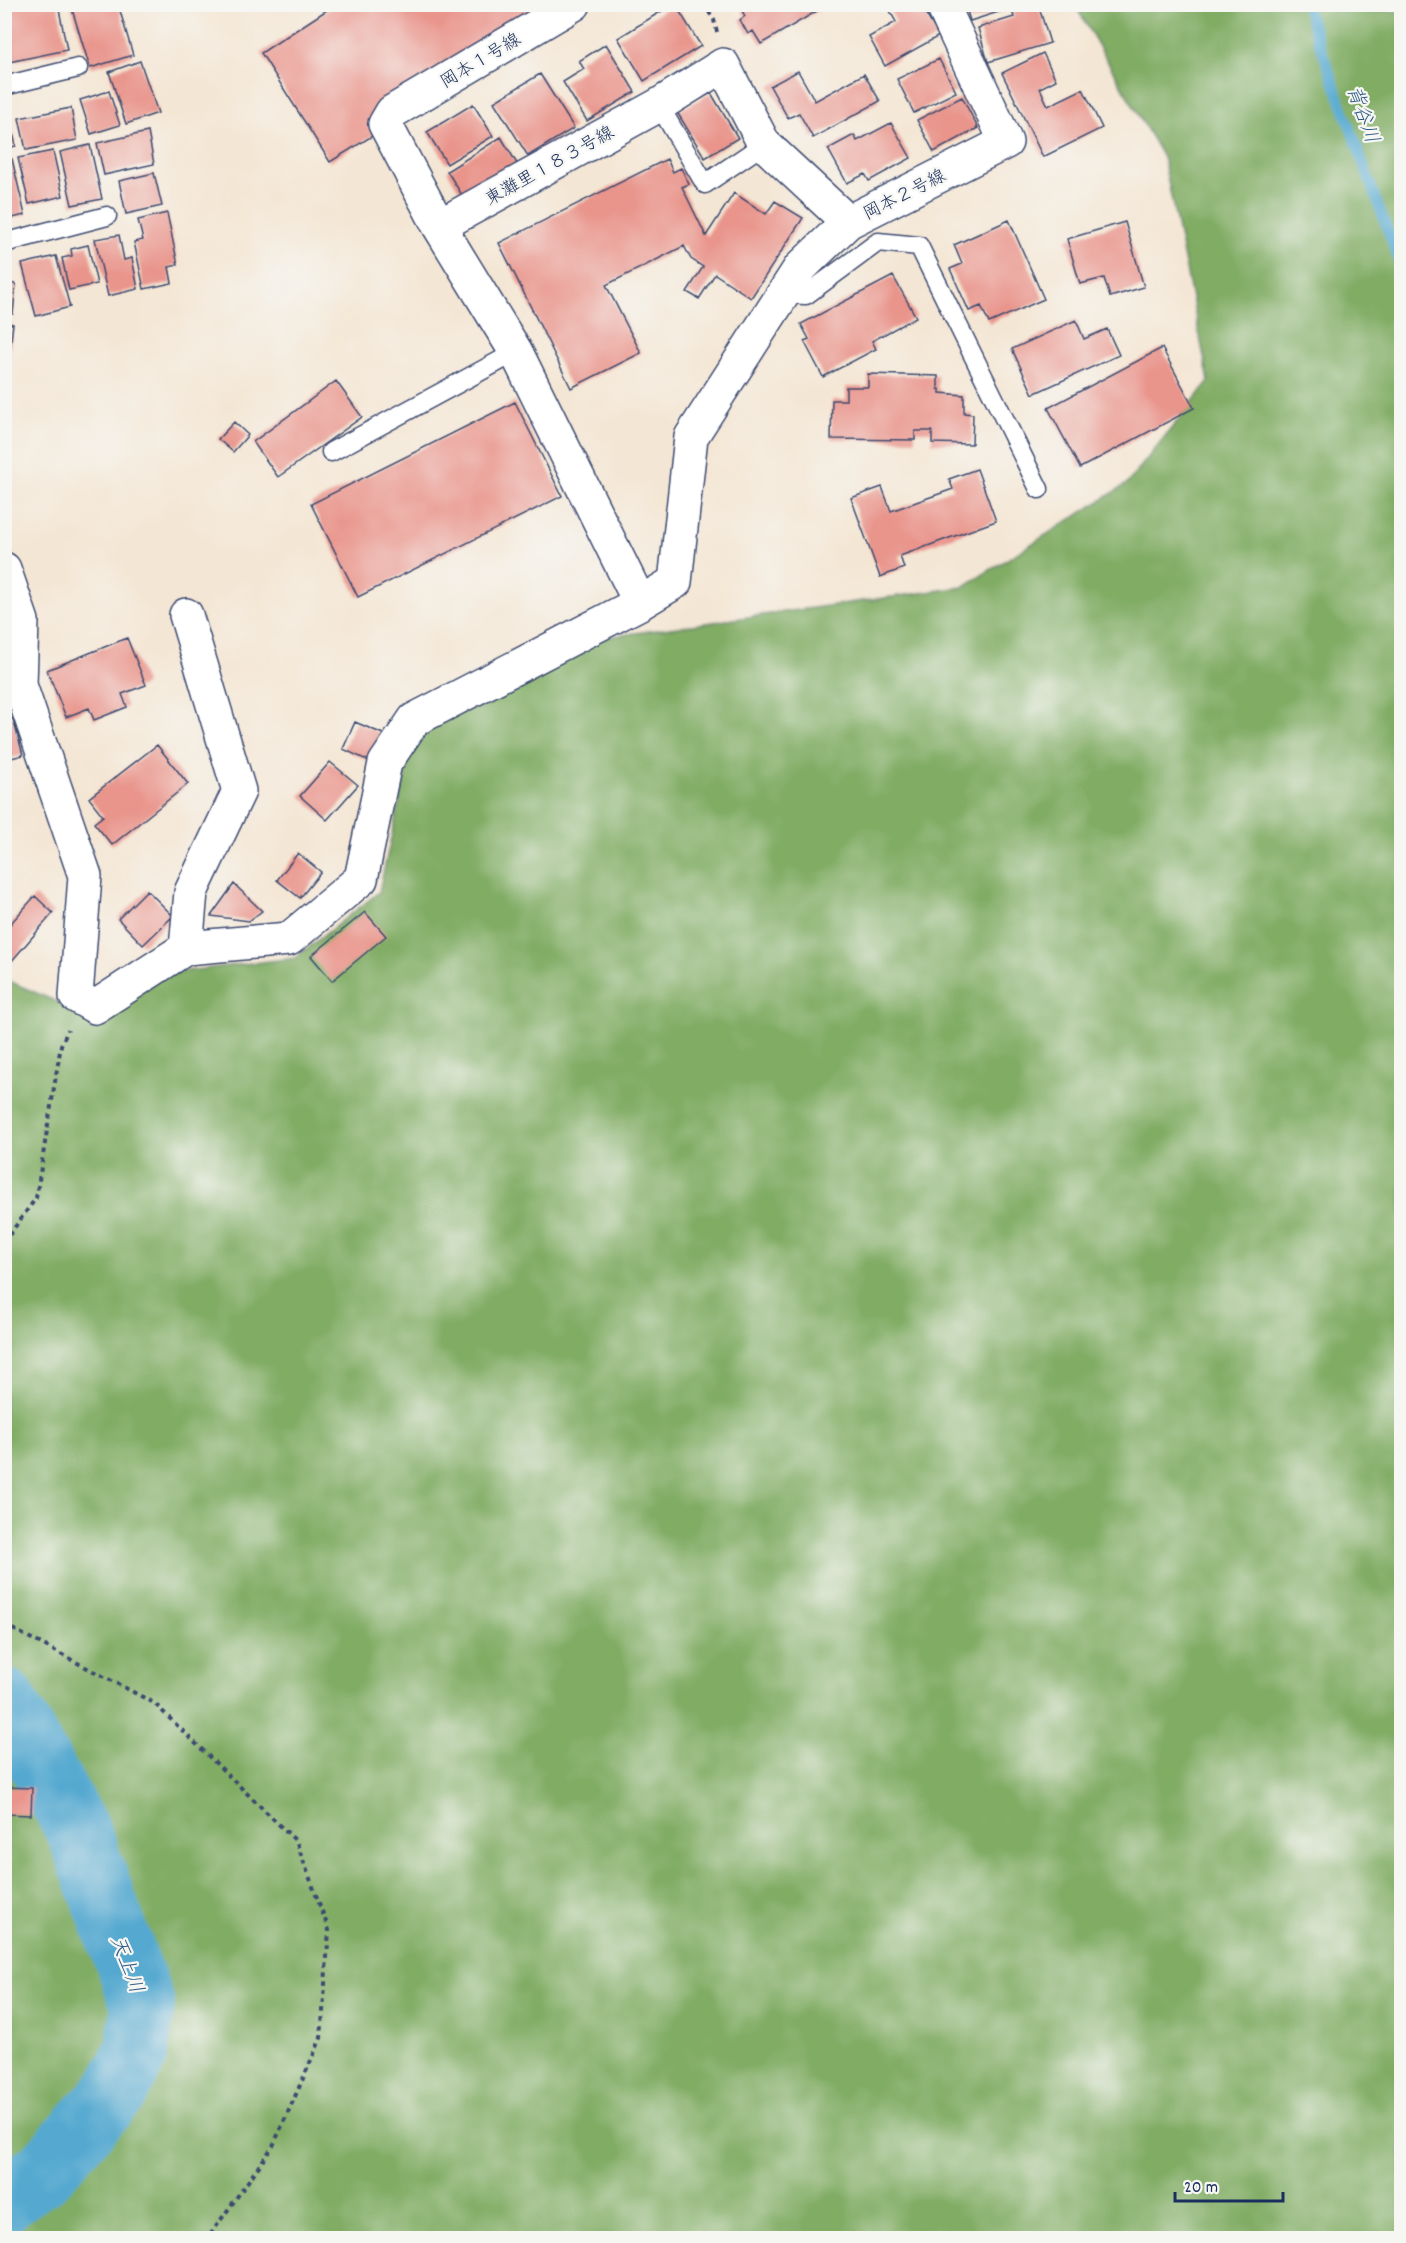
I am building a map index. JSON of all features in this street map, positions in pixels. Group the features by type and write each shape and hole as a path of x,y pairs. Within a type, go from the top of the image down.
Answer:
{"street":[{"name":"岡本１号線","path":"439,226 385,124 388,117 392,112 574,4"},
{"name":"岡本２号線","path":"723,65 764,144 848,222 1006,142 942,4"},
{"name":"東灘里１８３号線","path":"439,226 659,105 723,65"},
{"path":"4,569 22,621 20,685 85,876 76,996 94,1007 186,948 289,939 361,879 385,763 414,720 640,603 675,582 691,437 800,268 848,222"},
{"path":"439,226 516,352 640,603"},
{"path":"186,615 238,791 191,892 186,948"}],"lane":[{"path":"4,86 78,68"},
{"path":"659,105 705,184 764,144"},
{"path":"4,243 107,216"},
{"path":"784,294 806,295 878,242 918,246 1039,489"},
{"path":"331,452 516,352"}],"path":[{"path":"4,1242 36,1198 61,1045 85,1000"},
{"path":"4,1614 9,1627 153,1703 296,1841 328,1930 321,2038 273,2146 208,2238"}],"green space":[{"path":"1331,4 1340,11 1401,11 1401,2238 5,2238 4,979 94,1018 169,973 295,958 379,892 414,735 585,640 963,587 1127,484 1209,381 1163,157 1075,5"}],"building":[{"path":"58,4 67,50 4,63 4,6"},
{"path":"118,4 133,55 90,68 71,6"},
{"path":"336,4 529,4 537,18 382,130 330,162 261,53"},
{"path":"673,4 701,46 644,81 618,38"},
{"path":"738,4 829,4 761,44 753,31 748,34 740,20 745,16"},
{"path":"886,4 920,4 939,36 885,66 869,37 896,22"},
{"path":"965,4 1007,4 1008,9 970,21"},
{"path":"1010,4 1038,4 1050,43 988,62 978,28 1014,17"},
{"path":"606,44 635,92 587,121 563,82 584,69 579,61"},
{"path":"1043,53 1056,80 1040,88 1048,106 1083,89 1102,128 1043,157 1002,73"},
{"path":"939,59 956,92 914,113 897,79"},
{"path":"140,61 158,113 126,124 109,72"},
{"path":"798,71 815,101 864,74 880,101 813,138 799,113 788,118 770,86"},
{"path":"540,74 574,128 528,156 494,102"},
{"path":"109,91 120,125 91,134 80,100"},
{"path":"711,93 738,138 705,158 677,112"},
{"path":"962,97 978,128 934,152 917,120"},
{"path":"6,103 16,146 4,149 4,104"},
{"path":"473,104 493,136 447,164 427,132"},
{"path":"71,108 77,140 26,150 19,118"},
{"path":"891,123 911,158 869,181 865,174 847,183 828,149 854,135 857,141"},
{"path":"148,132 154,164 104,175 97,143"},
{"path":"501,137 519,167 465,200 447,171"},
{"path":"90,145 102,199 72,205 60,152"},
{"path":"53,151 63,196 29,204 18,158"},
{"path":"12,159 25,215 4,220 4,160"},
{"path":"667,159 673,172 681,168 689,184 682,187 706,236 734,193 766,214 775,201 803,218 751,298 715,274 699,299 687,292 703,267 691,259 684,246 606,285 641,353 571,388 499,243"},
{"path":"154,173 162,206 126,214 119,181"},
{"path":"167,213 178,265 169,267 172,283 144,289 134,242 143,240 138,220"},
{"path":"1009,220 1044,299 989,323 981,306 969,311 950,269 962,264 954,245"},
{"path":"1125,222 1144,287 1110,297 1104,278 1080,284 1067,239"},
{"path":"119,235 124,260 132,258 138,289 108,296 95,239"},
{"path":"88,245 97,284 69,290 62,258 72,256 71,249"},
{"path":"56,256 70,307 36,316 22,264"},
{"path":"893,276 916,317 872,341 876,349 823,377 804,341 809,339 801,324"},
{"path":"4,283 16,284 13,314 4,314"},
{"path":"1076,320 1084,339 1107,329 1119,355 1033,394 1012,349"},
{"path":"4,323 13,324 7,375 4,375"},
{"path":"1162,348 1194,408 1080,468 1048,408"},
{"path":"868,374 938,376 940,393 964,395 964,413 973,414 972,444 932,443 932,431 915,431 915,440 831,439 832,400 846,400 846,387 868,387"},
{"path":"336,381 362,417 278,477 253,442"},
{"path":"515,402 562,496 358,597 311,504"},
{"path":"234,422 248,435 233,452 218,439"},
{"path":"977,469 996,521 900,556 904,568 880,577 851,498 882,487 891,511 953,489 949,479"},
{"path":"127,638 146,685 122,694 127,707 94,720 89,708 66,717 47,670"},
{"path":"13,719 23,755 4,760 4,721"},
{"path":"355,722 383,734 371,762 343,749"},
{"path":"157,745 188,784 112,845 94,823 103,816 89,798"},
{"path":"330,762 358,785 327,820 300,796"},
{"path":"298,853 321,872 300,898 277,880"},
{"path":"234,884 262,911 249,921 211,916"},
{"path":"147,890 173,916 143,945 118,919"},
{"path":"35,896 53,913 4,970 4,931"},
{"path":"365,912 386,936 332,981 311,956"},
{"path":"4,1787 32,1788 31,1815 4,1814"}],"waterway":[{"name":"背谷川","path":"1305,4 1402,270"},
{"name":"天上川","path":"4,1700 78,1830 143,2004 137,2051 117,2090 45,2171 4,2200"}]}
